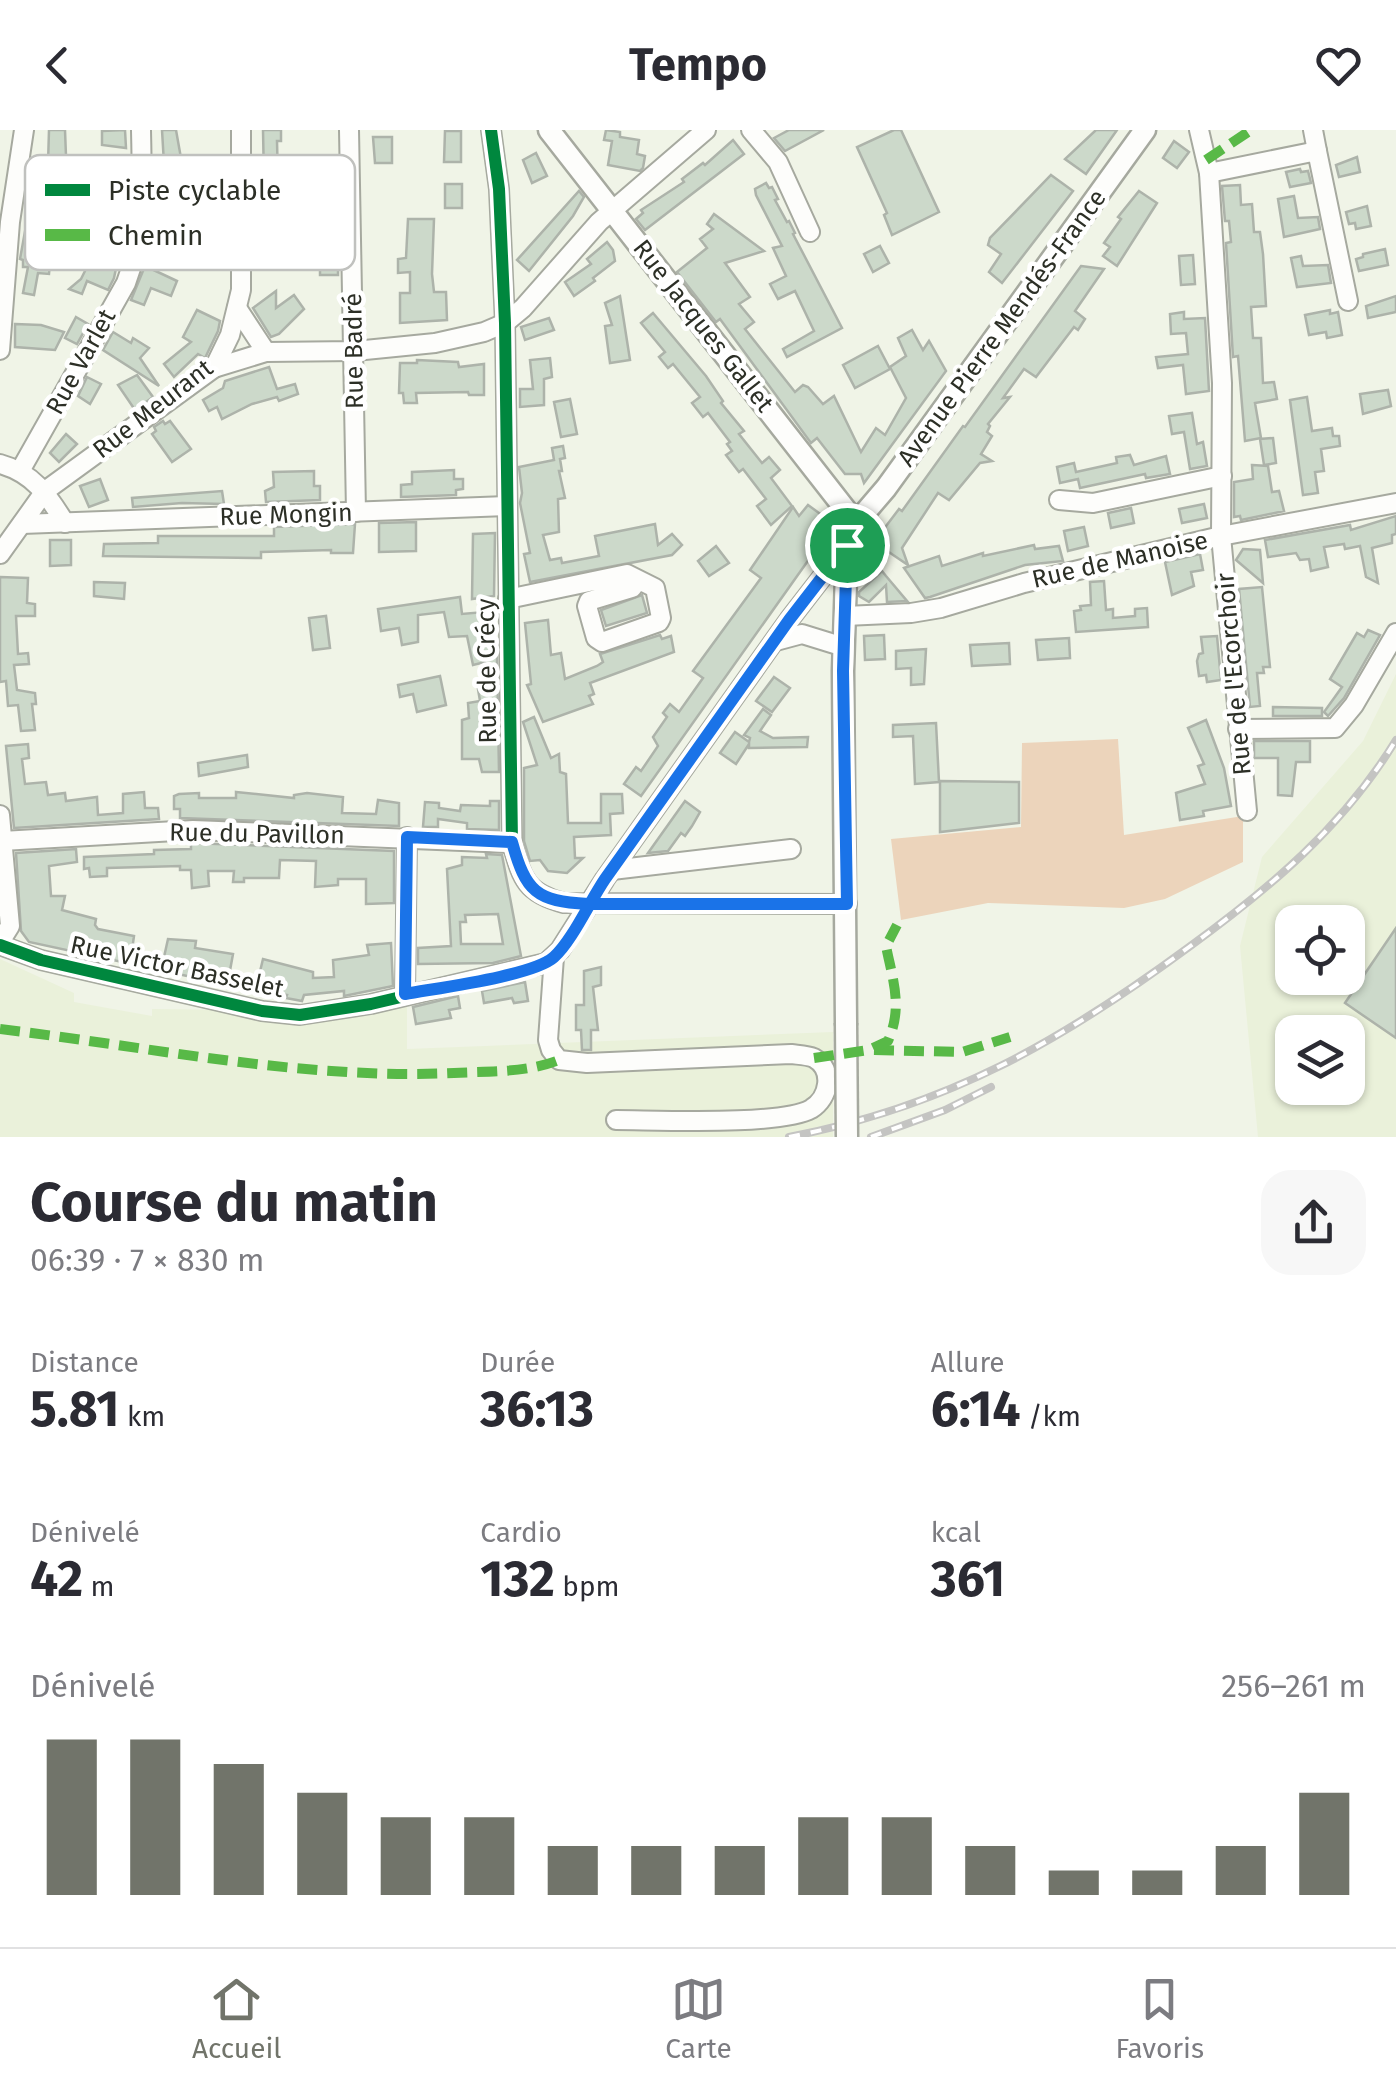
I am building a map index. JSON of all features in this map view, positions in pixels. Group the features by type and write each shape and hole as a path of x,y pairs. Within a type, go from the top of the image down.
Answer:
{"main road":[{"name":"Rue Jacques Gallet","path":"549,130 856,523"},
{"name":"Avenue Pierre Mendés-France","path":"847,545 856,523 886,488 1144,130"},
{"path":"847,545 847,1137"}],"street":[{"path":"0,350 10,222 24,130"},
{"name":"Rue Meurant","path":"242,130 242,155"},
{"name":"Rue Badré","path":"350,130 350,155"},
{"name":"Rue de Crécy","path":"491,130 499,189 505,323 512,842 521,875 537,894 564,903 847,904"},
{"path":"751,130 778,162 810,232"},
{"name":"Rue de l'Ecorchoir","path":"1199,130 1209,173 1222,383 1221,536 1247,812"},
{"path":"1313,130 1348,300"},
{"path":"214,368 266,352 354,351 435,343 505,323 612,210 706,131"},
{"path":"1209,173 1317,151"},
{"name":"Rue Varlet","path":"20,471 131,270"},
{"name":"Rue Meurant","path":"44,491 214,368 230,335 241,290 241,270"},
{"name":"Rue Badré","path":"353,270 356,512"},
{"path":"237,308 266,352"},
{"path":"0,464 20,471 44,491 66,523"},
{"path":"1059,500 1093,503 1222,476"},
{"path":"0,554 44,491"},
{"name":"Rue de Manoise","path":"845,616 941,608 1024,583 1221,536 1396,503"},
{"name":"Rue Mongin","path":"22,524 507,506"},
{"path":"616,1120 793,1115 816,1106 828,1088 824,1067 814,1058 791,1054 567,1062 554,1055 548,1040 554,957 612,870 847,545"},
{"name":"Rue de Crécy","path":"508,599 633,577"},
{"path":"1238,730 1336,728 1396,633"},
{"path":"776,641 802,634 844,648"},
{"path":"0,815 10,926 0,943"},
{"name":"Rue du Pavillon","path":"2,841 193,830 512,842"},
{"path":"405,994 407,837"},
{"path":"612,870 791,850"},
{"name":"Rue Victor Basselet","path":"0,943 42,960 277,1014 307,1015 527,970 554,957"}],"shaded area":[{"path":"1396,674 1396,1137 1258,1137 1240,946 1262,857 1363,741"},
{"path":"1118,739 1124,835 1243,816 1243,862 1165,899 1124,908 988,903 901,920 891,839 1021,827 1022,743"},
{"path":"0,959 74,993 74,1002 152,1016 152,1009 238,1010 288,1022 407,1005 407,1049 833,1032 833,1137 0,1137"}],"building":[{"path":"49,130 65,130 66,155 48,155"},
{"path":"125,130 126,148 102,145 102,131"},
{"path":"162,130 176,130 180,155 163,155"},
{"path":"263,130 281,130 277,155 263,155"},
{"path":"606,130 639,140 637,154 645,156 640,171 608,165 612,141 604,140"},
{"path":"789,130 824,130 785,151 774,138"},
{"path":"901,130 939,212 892,235 884,215 887,213 857,147"},
{"path":"1096,130 1117,130 1086,174 1065,159"},
{"path":"445,131 461,131 461,162 444,162"},
{"path":"373,137 392,137 392,163 375,163"},
{"path":"733,140 744,154 645,230 636,219 643,213 641,210 684,182 682,179"},
{"path":"1174,141 1189,152 1177,168 1163,158"},
{"path":"536,153 547,176 532,183 523,160"},
{"path":"1357,157 1360,172 1339,177 1336,165"},
{"path":"1308,171 1311,183 1290,187 1286,172"},
{"path":"1051,175 1073,191 1002,283 989,272 1001,254 988,245 990,238"},
{"path":"766,183 772,187 778,199 775,200 842,328 787,357 783,349 814,331 795,291 778,299 770,284 786,276 773,248 782,246 756,195 755,189"},
{"path":"445,184 462,184 462,208 445,208"},
{"path":"1240,185 1241,205 1252,204 1254,232 1260,232 1263,254 1266,306 1251,307 1253,338 1261,338 1263,383 1274,382 1277,399 1255,403 1261,438 1245,441 1238,356 1233,357 1226,243 1231,242 1222,186"},
{"path":"579,191 584,197 573,216 529,271 517,260"},
{"path":"1139,191 1157,203 1117,266 1103,256 1110,247 1104,243"},
{"path":"1294,196 1298,218 1318,217 1320,229 1284,237 1278,199"},
{"path":"1367,206 1371,226 1356,229 1355,223 1349,224 1346,212"},
{"path":"714,214 764,251 725,263 750,297 739,304 754,322 745,329 795,392 803,385 808,387 823,404 834,396 861,452 876,428 885,435 906,398 890,367 906,356 898,338 912,330 923,350 929,341 946,371 864,483 861,474 845,474 817,438 811,443 720,319 716,322 677,272 707,248 700,239 713,229 707,224"},
{"path":"408,219 434,219 434,292 446,292 447,320 400,323 400,293 410,293 410,272 398,273 398,259 406,258"},
{"path":"25,232 25,267 20,259"},
{"path":"607,242 615,261 574,296 565,282 591,264 587,259"},
{"path":"880,246 889,263 873,272 864,254"},
{"path":"1385,249 1388,265 1359,271 1356,259"},
{"path":"1193,255 1195,284 1181,285 1179,256"},
{"path":"1301,256 1303,266 1328,265 1331,283 1297,287 1291,258"},
{"path":"1081,266 1104,269 1075,311 1085,319 1078,330 1074,327 1036,377 1024,369 1003,398 1010,397 988,424 987,432 992,436 981,454 992,461 980,463 949,500 938,493 902,548 908,565 877,544 883,536 880,534 965,427"},
{"path":"27,270 49,270 49,274 38,273 34,295 23,293"},
{"path":"86,270 116,270 108,290 87,281 82,294 69,289"},
{"path":"143,270 154,270 177,281 171,296 151,288 144,305 131,300"},
{"path":"320,270 338,270 338,275 320,275"},
{"path":"276,291 276,308 294,295 304,309 271,337 253,308"},
{"path":"620,296 630,360 610,363 605,326 612,325 605,303"},
{"path":"1396,296 1396,312 1368,318 1366,306"},
{"path":"197,310 220,321 218,331 205,358 198,354 174,377 164,364 191,342 183,337"},
{"path":"1330,310 1330,314 1338,312 1342,335 1309,335 1305,315"},
{"path":"1184,312 1184,319 1205,318 1209,391 1186,394 1183,365 1158,368 1156,357 1188,354 1186,333 1171,334 1170,314"},
{"path":"653,313 706,376 721,403 744,431 739,434 762,463 769,457 780,470 771,478 792,506 771,525 757,506 766,499 743,469 739,472 726,455 732,451 727,444 730,442 708,413 703,417 692,403 700,397 673,364 668,368 659,357 665,352 641,323"},
{"path":"76,317 88,324 77,344 65,338"},
{"path":"549,318 554,330 525,340 521,327"},
{"path":"15,324 41,325 64,332 55,350 15,347"},
{"path":"113,332 149,348 140,358 159,386 103,350"},
{"path":"878,346 890,369 855,388 843,365"},
{"path":"550,358 552,377 544,379 544,405 520,407 520,389 533,389 530,360"},
{"path":"458,362 459,367 484,364 484,395 416,393 417,403 404,403 403,393 399,393 400,363"},
{"path":"269,367 277,389 295,384 298,394 252,404 222,419 217,407 209,411 203,400 223,388 225,381"},
{"path":"137,375 153,397 135,410 118,385"},
{"path":"87,377 101,384 90,404 78,396"},
{"path":"1388,390 1391,406 1363,414 1360,394"},
{"path":"1307,397 1312,431 1332,428 1333,436 1339,436 1340,446 1321,449 1324,471 1315,472 1318,493 1303,495 1290,400"},
{"path":"570,399 577,434 561,437 554,402"},
{"path":"1192,413 1197,444 1203,442 1207,466 1190,469 1184,432 1172,434 1169,416"},
{"path":"163,421 170,421 191,449 172,462 152,434"},
{"path":"66,434 77,444 59,462 50,453"},
{"path":"1273,438 1276,463 1264,465 1260,439"},
{"path":"563,446 565,458 560,459 559,471 565,498 558,499 559,532 543,535 550,560 561,558 562,563 599,556 595,536 655,524 658,545 672,534 682,545 672,555 530,582 524,554 530,553 520,503 519,467 554,460 552,448"},
{"path":"1130,455 1134,465 1166,456 1170,474 1146,478 1145,474 1080,488 1078,479 1060,483 1057,467 1074,463 1076,472 1117,463 1116,457"},
{"path":"1252,465 1268,466 1272,492 1279,491 1284,511 1241,520 1240,516 1234,517 1234,482 1253,479"},
{"path":"454,470 454,479 463,479 463,489 456,490 456,495 401,497 401,485 412,484 412,472"},
{"path":"314,471 314,486 320,486 320,500 266,502 265,491 274,487 273,472"},
{"path":"100,479 108,500 89,507 80,486"},
{"path":"222,491 224,504 133,507 132,498"},
{"path":"1204,504 1207,518 1182,523 1179,509"},
{"path":"808,505 834,524 641,796 624,784 636,767 641,771 658,746 653,737 667,717 663,713 670,704 679,712 703,678 693,671 761,578 750,570 793,507 799,516"},
{"path":"1131,508 1134,523 1111,528 1108,513"},
{"path":"1396,516 1392,543 1372,548 1378,583 1366,577 1360,546 1324,547 1328,567 1311,571 1309,559 1300,560 1296,553 1268,557 1265,540 1350,525 1351,530"},
{"path":"416,522 416,551 379,552 379,523"},
{"path":"355,524 353,553 261,552 261,558 103,556 104,544 158,543 158,536 274,536 274,527"},
{"path":"1084,527 1088,546 1068,551 1064,531"},
{"path":"495,533 494,596 472,599 473,534"},
{"path":"50,540 71,540 71,565 50,566"},
{"path":"1034,545 1035,549 1059,546 1063,561 1025,565 925,598 904,568 939,556 942,566 983,553"},
{"path":"716,546 729,563 709,576 698,561"},
{"path":"1243,549 1260,550 1263,583 1236,560"},
{"path":"1200,554 1203,570 1191,572 1194,586 1172,595 1165,562"},
{"path":"882,571 907,601 887,602 886,585 869,602 859,596"},
{"path":"0,577 28,578 27,603 35,604 35,616 16,616 18,654 28,653 29,664 14,665 17,690 35,693 35,730 21,731 18,705 8,706 6,681 0,682"},
{"path":"1104,581 1106,610 1113,609 1113,618 1135,616 1135,609 1147,608 1148,627 1076,632 1074,611 1091,605 1090,582"},
{"path":"94,582 125,583 124,599 94,596"},
{"path":"1262,587 1270,667 1257,673 1260,706 1250,707 1239,589"},
{"path":"642,595 647,613 606,626 601,610"},
{"path":"460,597 462,614 484,612 494,656 497,655 499,772 482,772 479,759 462,759 462,720 469,718 468,703 480,701 478,689 485,688 485,662 473,665 467,636 449,637 444,612 418,615 418,642 402,645 399,628 381,631 378,609"},
{"path":"326,616 330,648 313,650 309,618"},
{"path":"548,620 551,655 561,653 565,679 603,662 600,654 660,635 662,639 671,636 674,652 590,683 593,704 543,722 527,685 531,684 525,623"},
{"path":"1368,630 1380,635 1344,698 1328,716 1324,712 1342,687 1330,679 1357,633 1364,637"},
{"path":"884,635 885,659 865,660 864,636"},
{"path":"1217,636 1221,680 1207,682 1206,675 1199,676 1197,661 1203,653 1201,637"},
{"path":"1069,638 1070,658 1038,660 1036,640"},
{"path":"1009,643 1010,664 972,666 970,645"},
{"path":"926,649 924,684 911,685 911,668 896,669 896,651"},
{"path":"440,676 446,705 417,712 413,694 400,697 398,685"},
{"path":"774,677 790,688 772,712 756,701"},
{"path":"1273,707 1322,708 1322,716 1273,716"},
{"path":"763,709 771,715 760,731 773,738 808,737 807,747 749,748 749,744 736,764 720,753 735,732 749,742 750,738 744,735"},
{"path":"534,717 551,758 559,754 560,772 566,774 568,823 601,823 601,794 622,794 623,813 610,814 611,835 574,837 575,858 583,858 567,873 548,871 540,860 530,861 524,841 524,768 537,765 523,722"},
{"path":"1206,720 1224,768 1231,806 1180,820 1176,793 1205,784 1198,766 1204,764 1188,728"},
{"path":"936,723 939,782 915,784 913,736 893,737 893,725"},
{"path":"1254,741 1310,741 1310,762 1296,762 1292,796 1278,795 1278,758 1254,758"},
{"path":"28,744 29,758 22,759 25,784 46,782 48,795 65,793 66,801 97,797 98,815 123,813 123,794 144,792 145,808 158,808 159,819 14,828 6,746"},
{"path":"247,755 248,767 199,776 198,763"},
{"path":"940,781 1019,782 1019,823 940,832"},
{"path":"236,792 294,798 307,793 343,797 342,813 376,814 378,800 399,803 399,826 180,818 180,809 174,809 174,796 179,794 236,798"},
{"path":"490,801 499,801 499,830 467,829 467,823 438,819 438,827 423,827 425,802 460,811 461,805 490,806"},
{"path":"685,801 700,812 685,836 681,833 668,851 648,853"},
{"path":"191,843 394,851 394,903 366,904 366,879 338,879 338,885 315,887 316,861 280,860 279,878 244,878 244,882 233,882 234,871 208,871 209,886 192,888 191,870 180,870 180,866 107,868 107,876 90,877 89,868 84,869 84,857 154,854 154,850 191,849"},
{"path":"76,849 77,862 49,866 51,896 65,896 62,910 96,919 98,929 134,936 132,950 164,957 168,939 196,941 195,948 233,954 229,976 217,974 215,982 29,942 21,931 16,853"},
{"path":"486,854 502,855 521,956 493,963 418,964 418,948 451,946 447,869 462,865 462,857 487,858","holes":["498,914 503,944 461,944 460,922 466,922 465,915"]},
{"path":"1396,928 1396,1038 1345,1003 1350,995 1365,995 1365,974"},
{"path":"391,943 393,986 344,996 344,991 304,995 302,1001 257,984 263,959 313,972 313,978 334,977 333,960 369,955 367,945"},
{"path":"601,967 601,985 593,987 598,1030 591,1030 591,1050 582,1050 581,1030 576,1030 576,1005 584,1005 584,971"},
{"path":"525,982 528,1001 514,1003 512,998 484,1003 482,991"},
{"path":"458,996 460,1008 449,1010 451,1018 416,1024 413,1007"}],"railway":[{"path":"789,1137 900,1108 951,1088 1048,1041 1094,1012 1189,947 1276,879 1353,801 1396,740"},
{"path":"871,1137 945,1110 991,1087"}],"marked path":[{"path":"1206,160 1251,130"},
{"path":"814,1058 869,1050 888,1041 896,1005 886,946 897,925"},
{"path":"0,1029 339,1072 494,1071 559,1060"},
{"path":"874,1050 962,1052 1010,1037"}],"cycle path":[{"path":"491,130 499,189 505,323 512,843 523,875 533,889 564,903 847,904"},
{"path":"0,945 41,960 262,1011 300,1015 371,1004 546,963 560,950 605,879 847,545"}],"route":[{"path":"847,545 738,691 605,879 588,904 580,916 566,942 554,957 527,970 405,994 407,837 512,842 528,886 537,894 564,903 588,904 847,904 843,671 847,545"}]}
